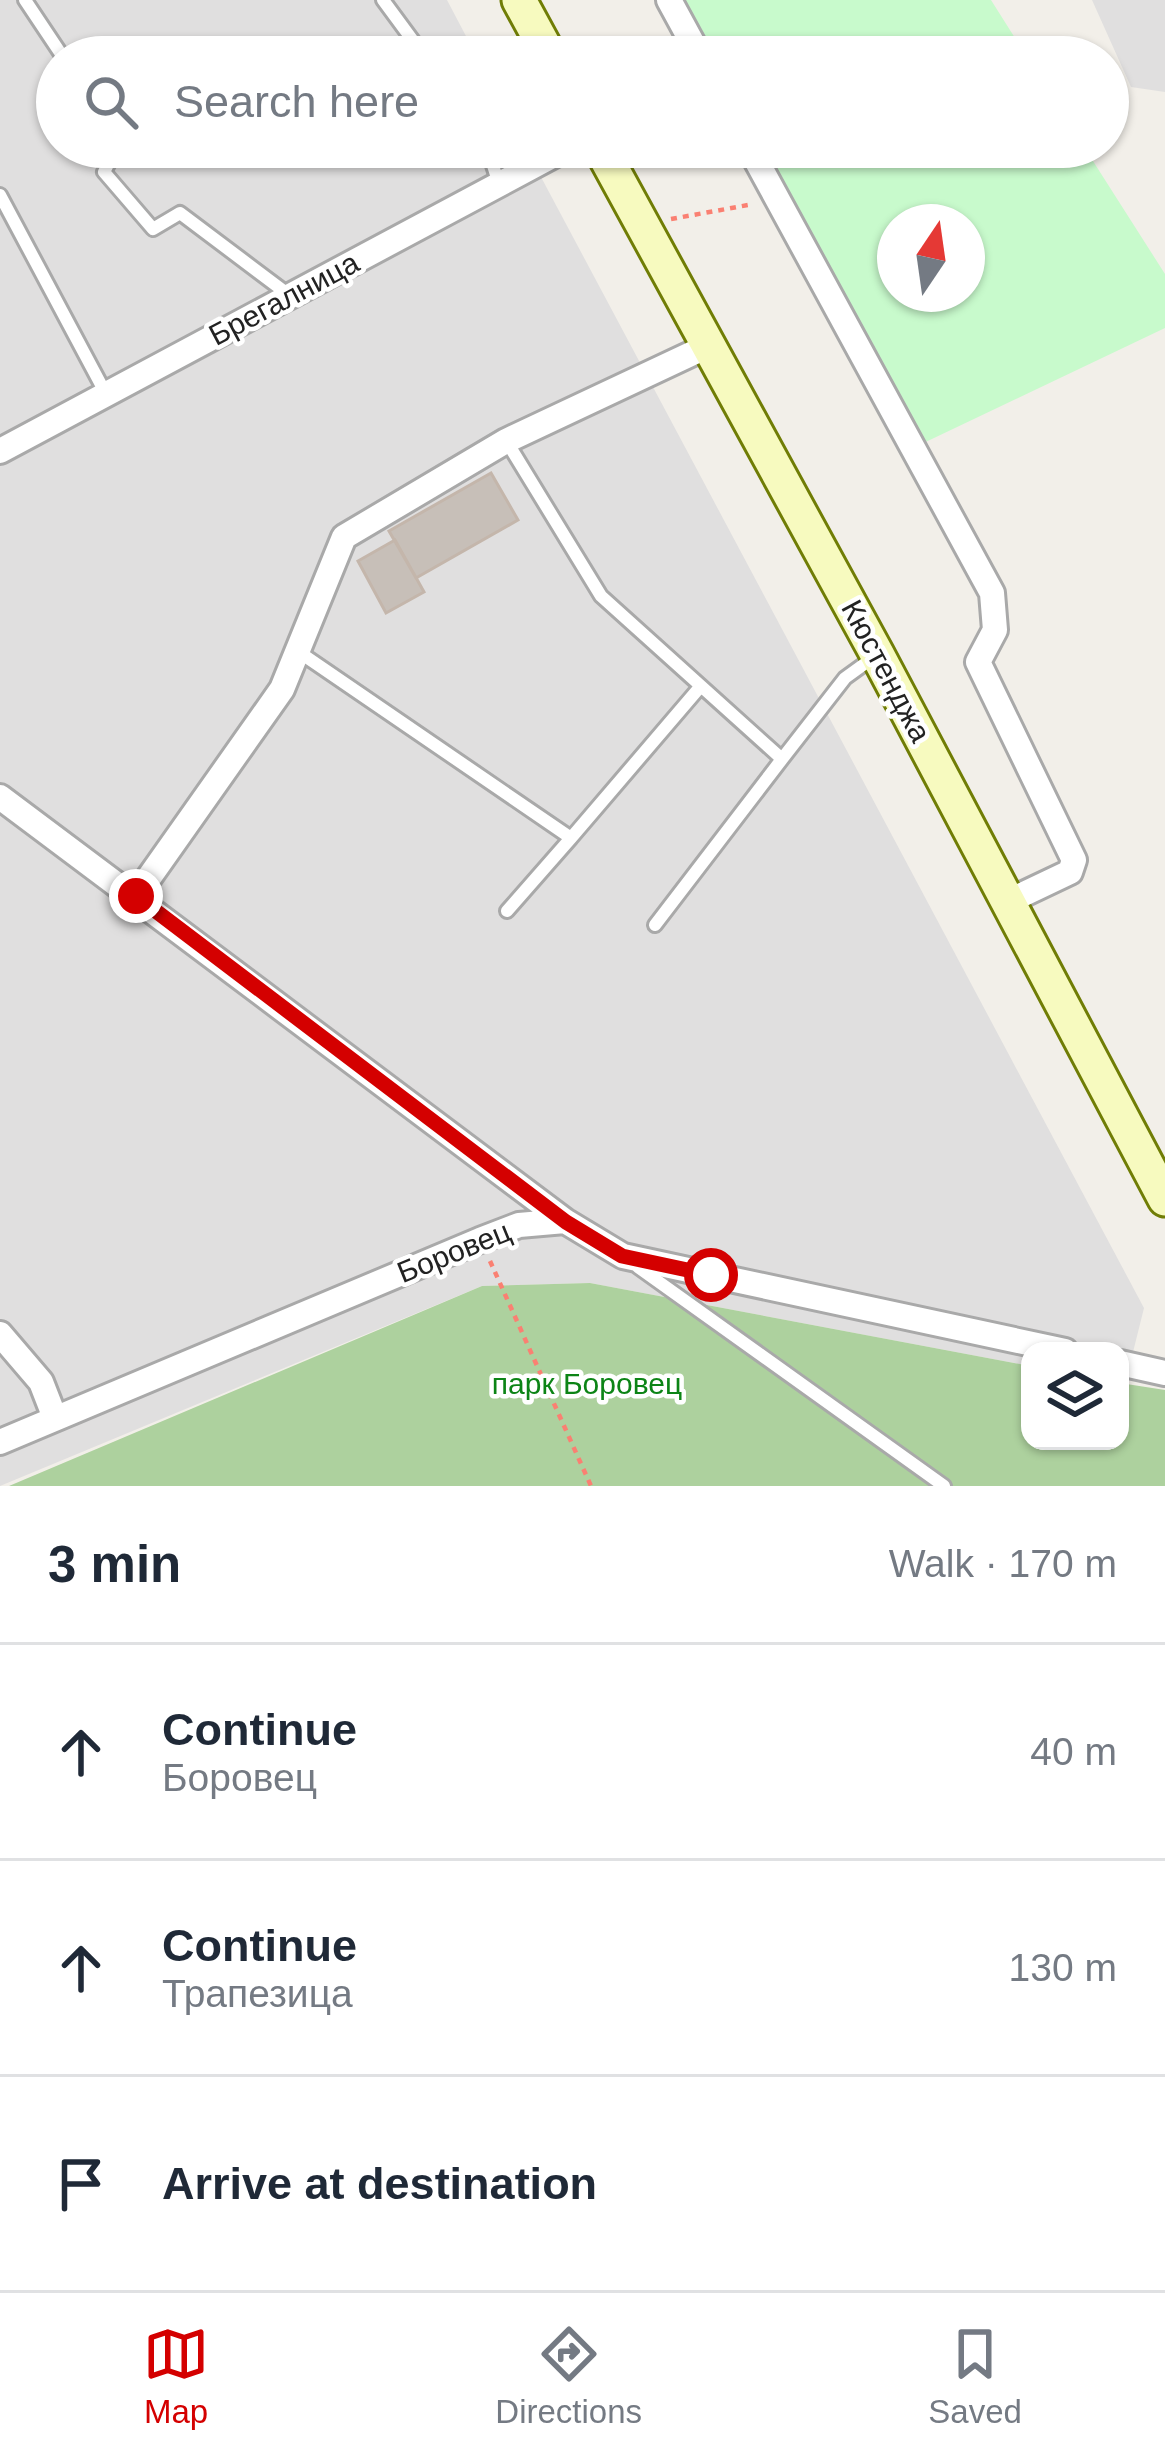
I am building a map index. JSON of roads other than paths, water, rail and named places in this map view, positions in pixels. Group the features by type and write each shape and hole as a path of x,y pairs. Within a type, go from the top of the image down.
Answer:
{"main road":[{"path":"519,0 539,36"},
{"name":"Кюстенджа","path":"612,168 878,654 1165,1199"}],"street":[{"path":"669,0 688,36"},
{"name":"Брегалница","path":"3,443 106,394 529,168"},
{"path":"760,168 992,593 994,630 978,662 1074,860 1070,872 1010,901"},
{"path":"136,896 282,689 344,537 506,441 710,345"},
{"path":"0,797 566,1222 622,1256 1023,1342"},
{"name":"Боровец","path":"0,1442 480,1240 519,1225 566,1222"},
{"path":"0,1334 40,1382 55,1418"},
{"path":"1129,1365 1165,1372"}],"lane":[{"path":"26,0 49,36"},
{"path":"383,0 410,36"},
{"path":"106,168 104,172 152,229 180,214 290,296"},
{"path":"494,168 499,184"},
{"path":"0,195 106,394"},
{"path":"506,441 601,596 782,758"},
{"path":"299,652 571,838"},
{"path":"655,926 845,678 878,654"},
{"path":"507,911 700,687"},
{"path":"622,1256 944,1486"}],"park label":[{"name":"парк Боровец","path":"587,1384"}]}
